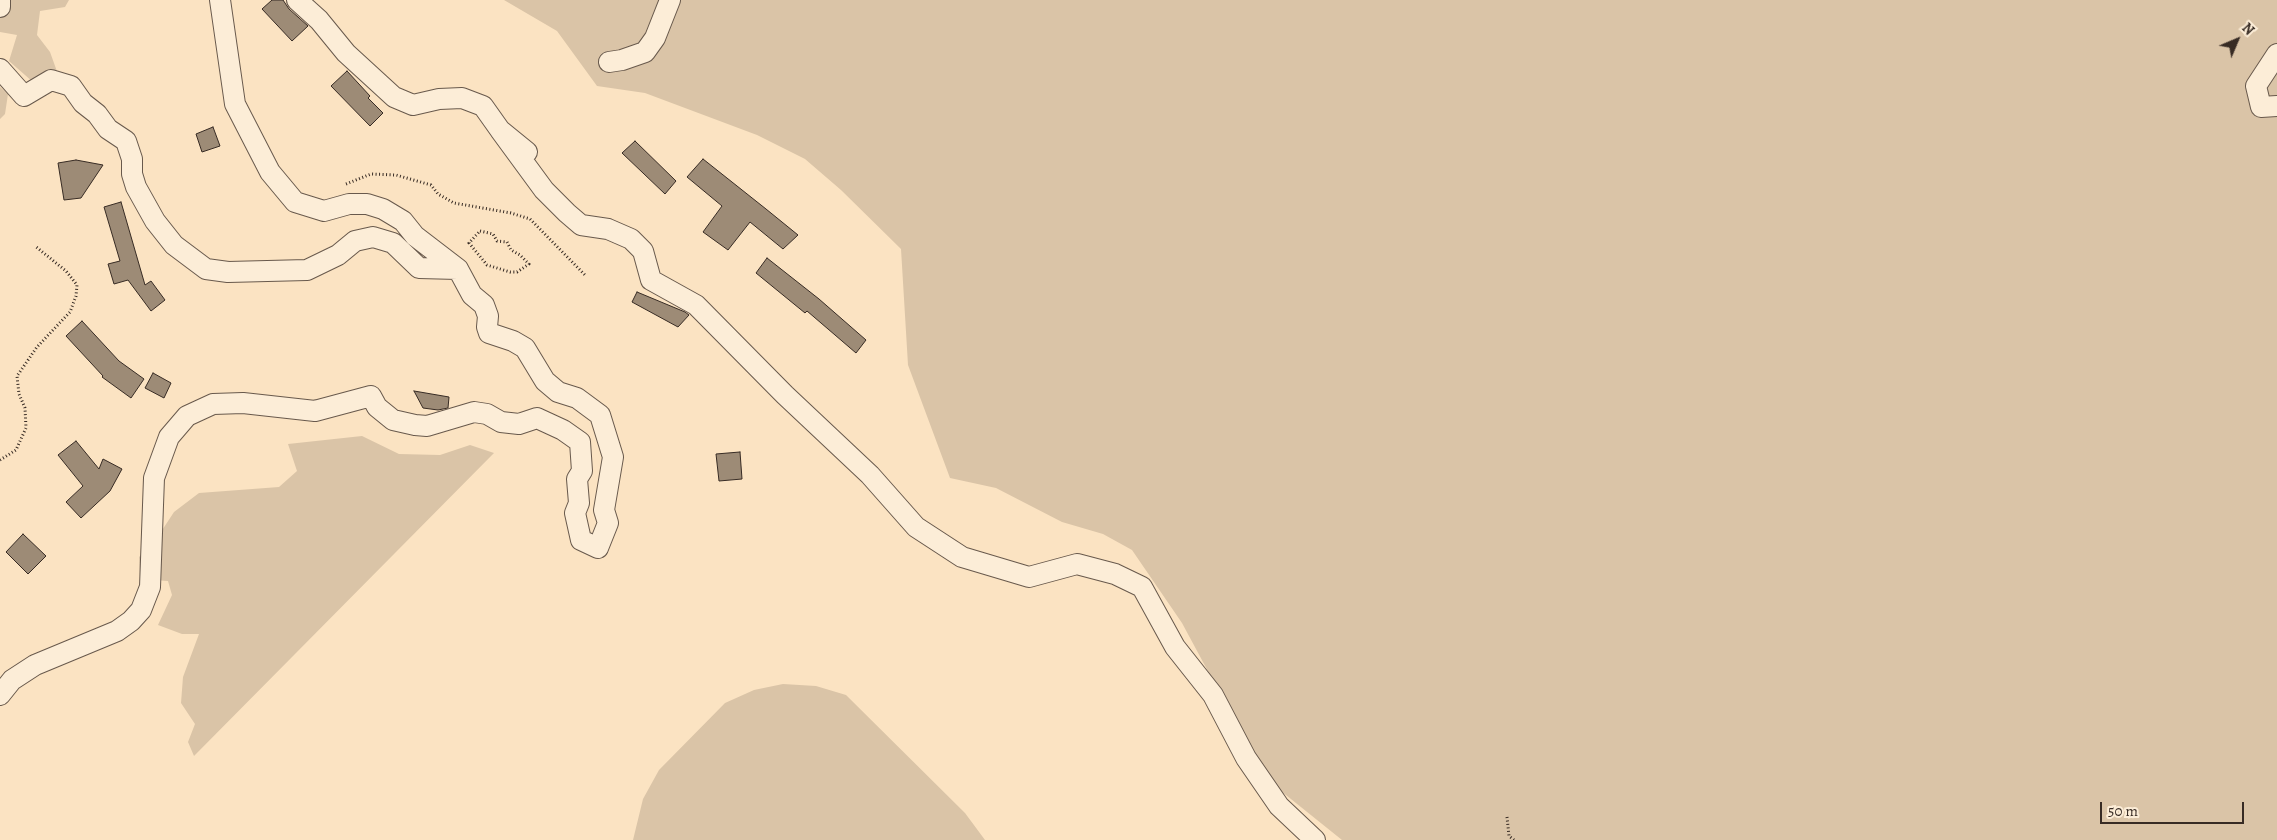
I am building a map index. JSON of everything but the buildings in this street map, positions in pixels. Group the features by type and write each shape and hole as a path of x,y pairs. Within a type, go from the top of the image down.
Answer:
{"street":[{"path":"0,0 0,8"},
{"path":"0,695 12,680 35,665 117,631 131,621 141,610 150,587 154,478 169,437 186,416 212,404 243,403 315,411 371,396 377,407 393,420 415,425 427,426 474,412 487,414 502,422 519,424 537,418 563,430 580,442 582,471 577,479 579,503 575,513 581,540 598,548 608,524 604,510 613,457 600,415 577,398 558,392 545,381 525,348 513,341 489,333 486,327 488,316 484,305 472,295 458,269 415,236 403,221 383,209 367,204 349,204 324,211 294,202 270,172 235,104 220,0"},
{"path":"297,0 319,20 346,53 394,97 413,105 439,99 462,98 483,106 544,190 567,213 581,225 608,230 632,238 643,251 651,280 696,305 785,395 870,475 916,527 962,558 1029,577 1076,564 1115,574 1142,587 1175,647 1213,695 1246,758 1279,806 1315,840"},
{"path":"609,62 646,52 655,38 670,0"},
{"path":"2277,54 2256,86 2261,107 2277,106"},
{"path":"0,69 24,96 51,80 71,86 83,103 97,114 108,129 126,141 132,159 132,174 136,187 155,221 174,245 206,269 228,272 307,270 322,260 338,255 355,241 373,237 393,242 419,268 458,269"},
{"path":"500,130 527,152"}],"path":[{"path":"342,185 371,174 396,174 431,185 438,194 454,203 511,213 530,219 585,275"},
{"path":"480,231 493,234 497,241 506,242 510,250 520,255 529,264 517,272 510,272 487,264 470,243 480,231"},
{"path":"0,460 16,450 26,428 25,408 19,394 17,376 37,347 70,312 76,296 77,285 66,271 35,246"},
{"path":"1507,817 1509,836 1514,840"}],"shaded area":[{"path":"0,0 69,0 65,7 40,11 37,35 50,52 59,77 41,89 9,61 17,35 0,32"},
{"path":"504,0 2277,0 2277,840 1342,840 1266,779 1182,623 1132,550 1103,534 1062,522 996,488 950,478 908,365 901,249 841,190 805,159 757,135 645,93 597,86 557,31"},
{"path":"0,87 8,94 5,114 0,119"},
{"path":"362,436 399,454 440,455 470,445 494,453 194,756 188,742 195,724 181,703 183,677 199,634 182,634 158,625 172,595 168,581 140,579 139,557 155,541 174,512 199,493 279,487 297,471 288,444"},
{"path":"783,684 816,686 846,695 965,813 985,840 633,840 643,799 659,770 725,703 754,690"}]}
